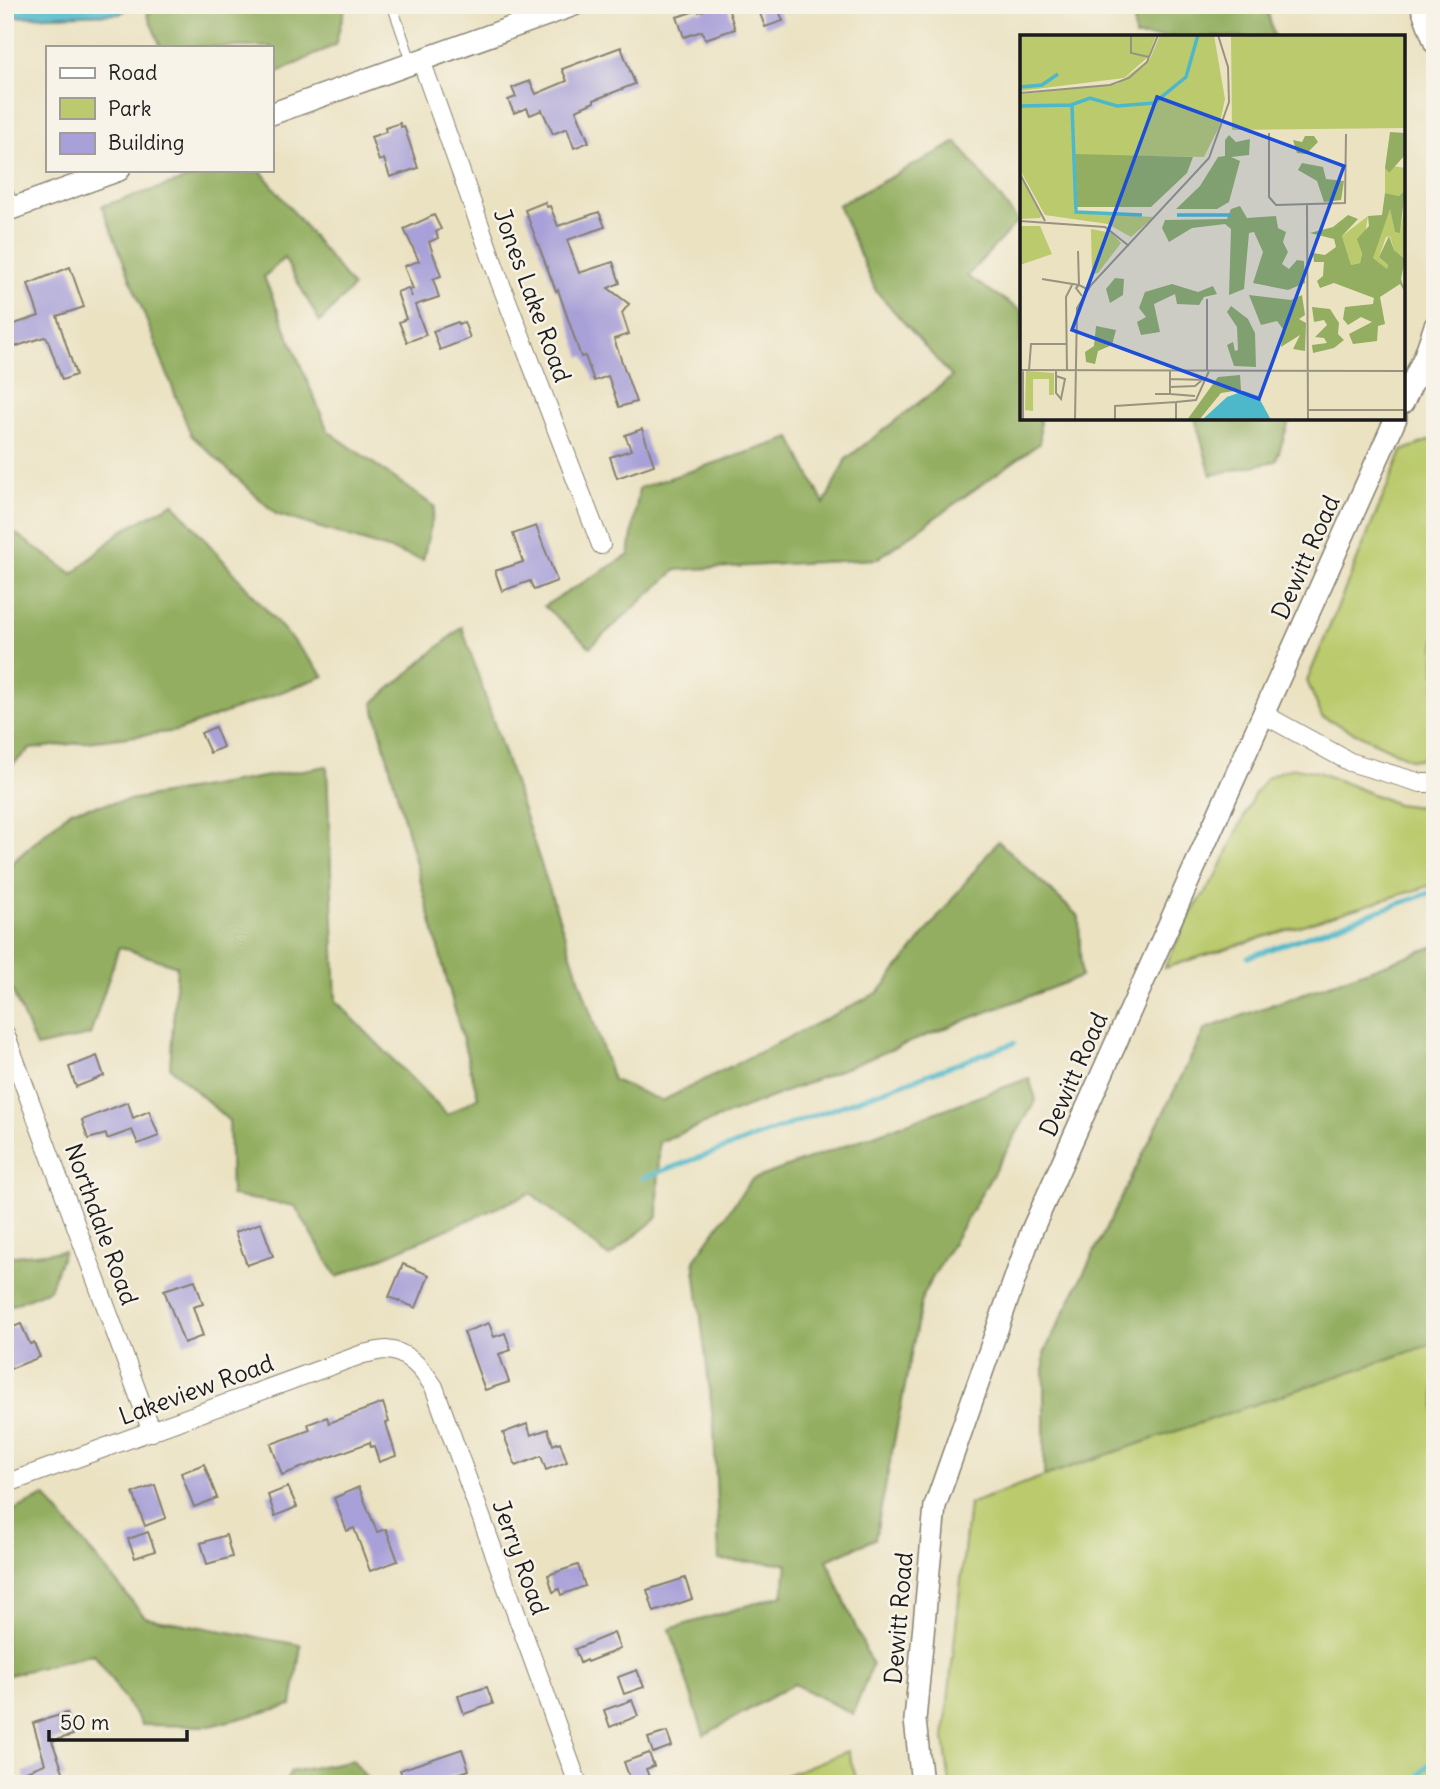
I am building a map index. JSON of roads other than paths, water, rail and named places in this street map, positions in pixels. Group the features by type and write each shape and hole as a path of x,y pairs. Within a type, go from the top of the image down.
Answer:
{"street":[{"path":"273,113 574,5"},
{"path":"1421,5 1435,43"},
{"name":"Jones Lake Road","path":"417,62 601,545"},
{"path":"10,209 113,172"},
{"path":"1405,398 1435,326"},
{"name":"Dewitt Road","path":"922,1784 915,1720 936,1506 1032,1230 1395,420"},
{"path":"1263,715 1350,762 1421,783 1435,783"},
{"name":"Northdale Road","path":"5,1032 152,1432"},
{"name":"Lakeview Road","path":"5,1485 363,1354 387,1350 405,1356"},
{"name":"Jerry Road","path":"405,1356 422,1368 434,1387 578,1784"}],"lane":[{"path":"392,5 417,62"},
{"path":"5,184 10,209"}],"water":[{"path":"5,5 131,5 120,14 14,17 5,10"}],"waterway":[{"path":"1248,957 1435,891"},
{"path":"643,1178 1014,1043"},
{"path":"1413,1784 1435,1757"}]}
